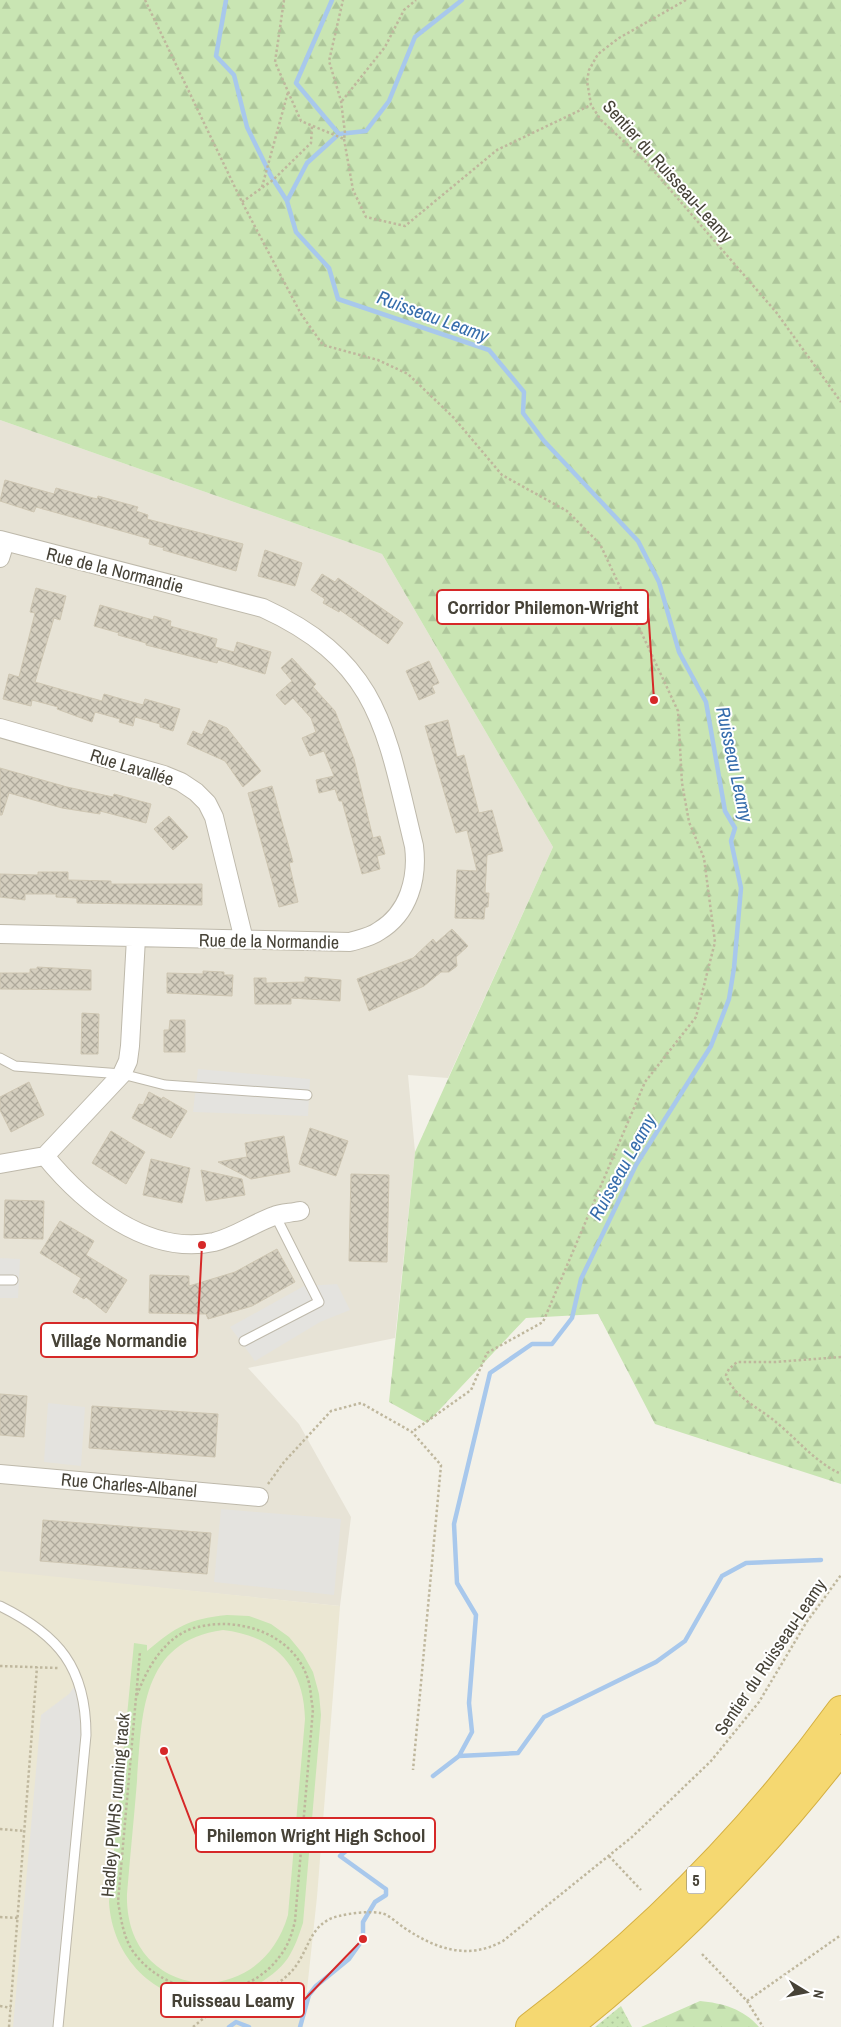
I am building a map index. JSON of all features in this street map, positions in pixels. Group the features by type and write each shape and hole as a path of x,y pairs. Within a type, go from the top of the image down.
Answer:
{"highway":[{"name":"5","path":"530,2027 614,1958 698,1879 770,1799 841,1710"},
{"name":"5","path":"567,2027 638,1968 716,1894 780,1824 841,1749"}],"street":[{"name":"Rue de la Normandie","path":"0,934 350,942 378,932 392,922 402,910 409,895 416,863 414,846 387,737 361,683 348,666 318,638 300,626 263,608 2,547"},
{"name":"Rue Lavallée","path":"0,728 164,775 196,792 207,803 214,817 244,940"},
{"path":"0,1164 45,1156 122,1074 128,1061 130,1046 136,938"},
{"path":"45,1156 70,1185 90,1202 138,1231 158,1239 178,1243 214,1242 275,1215 300,1211"},
{"name":"Rue Charles-Albanel","path":"0,1474 259,1497"}],"lane":[{"path":"0,1058 15,1066 122,1074 164,1085 307,1096"},
{"path":"244,1341 319,1302 275,1215"},
{"path":"0,1280 13,1280"},
{"path":"0,1606 29,1621 60,1648 74,1669 84,1702 86,1735 58,2027"}],"path":[{"path":"145,0 242,202 301,314 323,344 378,360 408,374 454,418 502,475 567,511 600,544 678,711 682,783 689,822 704,858 715,942 696,1017 645,1082 543,1322 487,1353 471,1390 412,1432"},
{"path":"284,0 275,62 301,121 344,139"},
{"path":"343,0 329,61 341,101 344,139 353,190 366,217 405,226 497,150 591,105"},
{"path":"341,101 386,47 404,10 416,0"},
{"name":"Sentier du Ruisseau-Leamy","path":"686,0 620,38 598,54 589,70 587,81 591,105 601,120 647,163 776,312 841,402"},
{"path":"261,189 288,92"},
{"path":"242,202 273,180 311,143 312,126"},
{"path":"841,1357 775,1362 737,1362 728,1369 726,1375 732,1388 777,1423 820,1463 841,1474"},
{"path":"259,1497 284,1462 331,1411 361,1403 412,1432 441,1465 414,1770"},
{"name":"Sentier du Ruisseau-Leamy","path":"193,2027 219,2007 265,1990 281,1980 296,1966 320,1924 339,1916 382,1913 418,1937 438,1947 465,1951 484,1949 496,1945 515,1932 610,1856 673,1799 730,1740 759,1702 806,1623 841,1575"},
{"name":"Hadley PWHS running track","path":"137,1695 146,1672 162,1650 184,1631 213,1624 245,1624 272,1635 295,1656 308,1681 313,1709 295,1922 290,1941 280,1957 267,1970 236,1988 200,1991 171,1983 152,1972 132,1950 122,1930 118,1902 140,1652"},
{"path":"0,1666 74,1669"},
{"path":"9,2027 37,1667"},
{"path":"0,1829 25,1831"},
{"path":"610,1856 641,1890"},
{"path":"0,1917 18,1918"},
{"path":"747,2001 841,1935"},
{"path":"702,1954 747,2001 763,2027"},
{"path":"0,2006 11,2008"}],"shaded area":[{"path":"0,420 382,554 553,847 448,1078 408,1075 415,1152 395,1338 248,1368 299,1424 351,1517 340,1606 0,1572"},
{"path":"198,1069 310,1079 308,1116 193,1112"},
{"path":"0,1258 20,1259 18,1298 0,1298"},
{"path":"337,1284 350,1310 320,1322 255,1361 230,1327 304,1286"},
{"path":"48,1403 85,1407 81,1466 44,1462"},
{"path":"221,1509 341,1519 334,1595 214,1582"},
{"path":"0,1571 340,1606 317,1897 303,2027 0,2027"},
{"path":"79,1680 86,1715 58,2027 13,2027 41,1715 69,1694"}],"green space":[{"path":"0,0 841,0 841,1484 655,1424 598,1314 526,1318 427,1423 389,1402 415,1152 553,847 382,554 0,420"},
{"path":"227,1615 249,1616 271,1624 289,1637 303,1654 313,1672 319,1694 321,1715 303,1923 297,1941 284,1963 255,1986 225,1998 200,2000 177,1995 156,1985 138,1970 123,1951 113,1928 109,1902 134,1643 147,1645 147,1651 175,1630 192,1622","holes":["223,1630 241,1633 258,1639 272,1647 283,1657 292,1669 299,1684 303,1700 305,1719 288,1915 273,1947 250,1969 224,1981 195,1982 169,1974 147,1956 132,1929 127,1894 141,1732 151,1685 161,1665 175,1649 196,1637"]},
{"path":"700,2001 716,2003 740,2011 759,2027 641,2027"},
{"path":"621,2006 632,2027 595,2027"}],"building":[{"path":"5,480 54,494 56,488 97,499 98,496 138,507 136,511 148,515 147,519 243,544 236,571 163,550 164,548 149,544 150,539 36,507 34,512 0,501"},
{"path":"265,550 302,563 295,586 258,576"},
{"path":"322,574 335,582 338,578 403,623 388,644 340,610 339,612 323,603 325,599 311,590"},
{"path":"36,588 66,596 60,620 54,618 35,682 102,701 104,694 143,705 145,699 180,709 173,731 160,727 160,724 135,717 133,726 119,722 120,719 95,712 92,722 57,709 58,707 32,700 31,706 3,699 9,674 19,677 35,613 30,612"},
{"path":"100,605 153,620 154,616 171,621 170,626 217,639 215,647 234,652 237,642 271,652 265,674 218,660 217,663 146,645 146,643 118,635 119,633 94,626"},
{"path":"292,658 316,684 313,687 335,711 354,759 373,838 380,836 385,854 377,856 380,869 362,874 342,801 339,801 335,789 319,793 316,780 334,776 324,751 310,756 302,738 316,732 311,718 293,698 285,705 276,695 292,681 281,668"},
{"path":"429,661 439,683 432,686 435,693 419,700 406,671"},
{"path":"209,720 227,728 261,771 243,787 225,761 187,744 193,731 202,735"},
{"path":"448,720 457,757 464,755 479,813 492,810 503,851 487,855 485,893 489,893 488,907 485,907 484,919 455,918 457,870 477,871 467,830 456,833 425,726"},
{"path":"0,768 67,787 113,797 114,794 151,804 146,823 100,811 100,814 62,808 9,793 2,815 0,815"},
{"path":"272,786 293,862 289,863 298,902 279,907 248,793"},
{"path":"169,816 188,837 173,850 154,829"},
{"path":"38,872 68,872 68,880 111,881 111,884 202,884 202,905 77,903 77,898 56,897 56,894 25,894 25,900 0,897 0,874 38,875"},
{"path":"452,929 468,946 456,957 457,966 449,972 441,972 424,986 369,1011 357,979 413,958 433,939 436,943"},
{"path":"37,967 91,970 91,990 0,989 0,973 30,973 30,969 37,969"},
{"path":"203,971 224,972 224,975 233,975 232,996 167,993 167,973 203,974"},
{"path":"305,977 341,980 340,1001 291,998 291,1004 255,1004 254,978 266,978 266,983 305,982"},
{"path":"82,1013 99,1014 98,1054 81,1054"},
{"path":"170,1020 185,1020 185,1052 164,1052 164,1030 169,1030"},
{"path":"29,1082 44,1115 11,1132 0,1110 0,1097"},
{"path":"149,1092 162,1099 163,1097 187,1111 171,1138 132,1118 139,1104 143,1105"},
{"path":"310,1128 348,1141 336,1176 299,1164"},
{"path":"111,1131 145,1152 126,1184 92,1163"},
{"path":"284,1136 290,1172 251,1179 218,1162 247,1157 245,1143"},
{"path":"151,1159 190,1168 182,1203 143,1195"},
{"path":"201,1170 242,1179 245,1195 206,1201"},
{"path":"351,1174 389,1175 387,1262 349,1261"},
{"path":"5,1200 44,1201 43,1239 4,1238"},
{"path":"60,1221 94,1241 86,1255 127,1280 106,1313 86,1297 84,1299 73,1292 81,1278 40,1253"},
{"path":"277,1249 295,1282 252,1306 208,1319 206,1314 149,1313 150,1275 189,1276 189,1286 235,1272"},
{"path":"0,1394 27,1396 24,1437 0,1435"},
{"path":"92,1406 218,1414 215,1457 89,1448"},
{"path":"43,1520 211,1533 207,1574 40,1561"}],"waterway":[{"path":"226,0 216,56 234,75 247,127 271,176 287,201"},
{"name":"Ruisseau Leamy","path":"332,0 296,83 339,134 307,163 287,201 296,232 329,268 338,299 489,350 524,392 523,413 544,441 638,541 659,582 679,652 706,702 725,811 735,828 731,841 741,888 734,968 729,999 711,1046 636,1165 581,1279 572,1318 552,1344 532,1344 490,1373 454,1524 457,1583 476,1615 469,1703 472,1732 459,1756 433,1776"},
{"path":"339,134 366,131 389,101 415,37 462,0"},
{"path":"459,1756 518,1753 544,1717 656,1662 685,1641 722,1576 746,1563 821,1560"},
{"name":"Ruisseau Leamy","path":"300,2027 309,1995 316,1986 349,1959 363,1939 363,1922 375,1902 386,1895 386,1889 340,1856 346,1851"},
{"name":"Ruisseau Leamy","path":"229,2027 236,2022 249,2027"}],"place":[{"name":"Corridor Philemon-Wright","path":"654,700"},
{"name":"Village Normandie","path":"202,1245"},
{"name":"Philemon Wright High School","path":"164,1751"},
{"name":"Ruisseau Leamy","path":"363,1939"}]}
